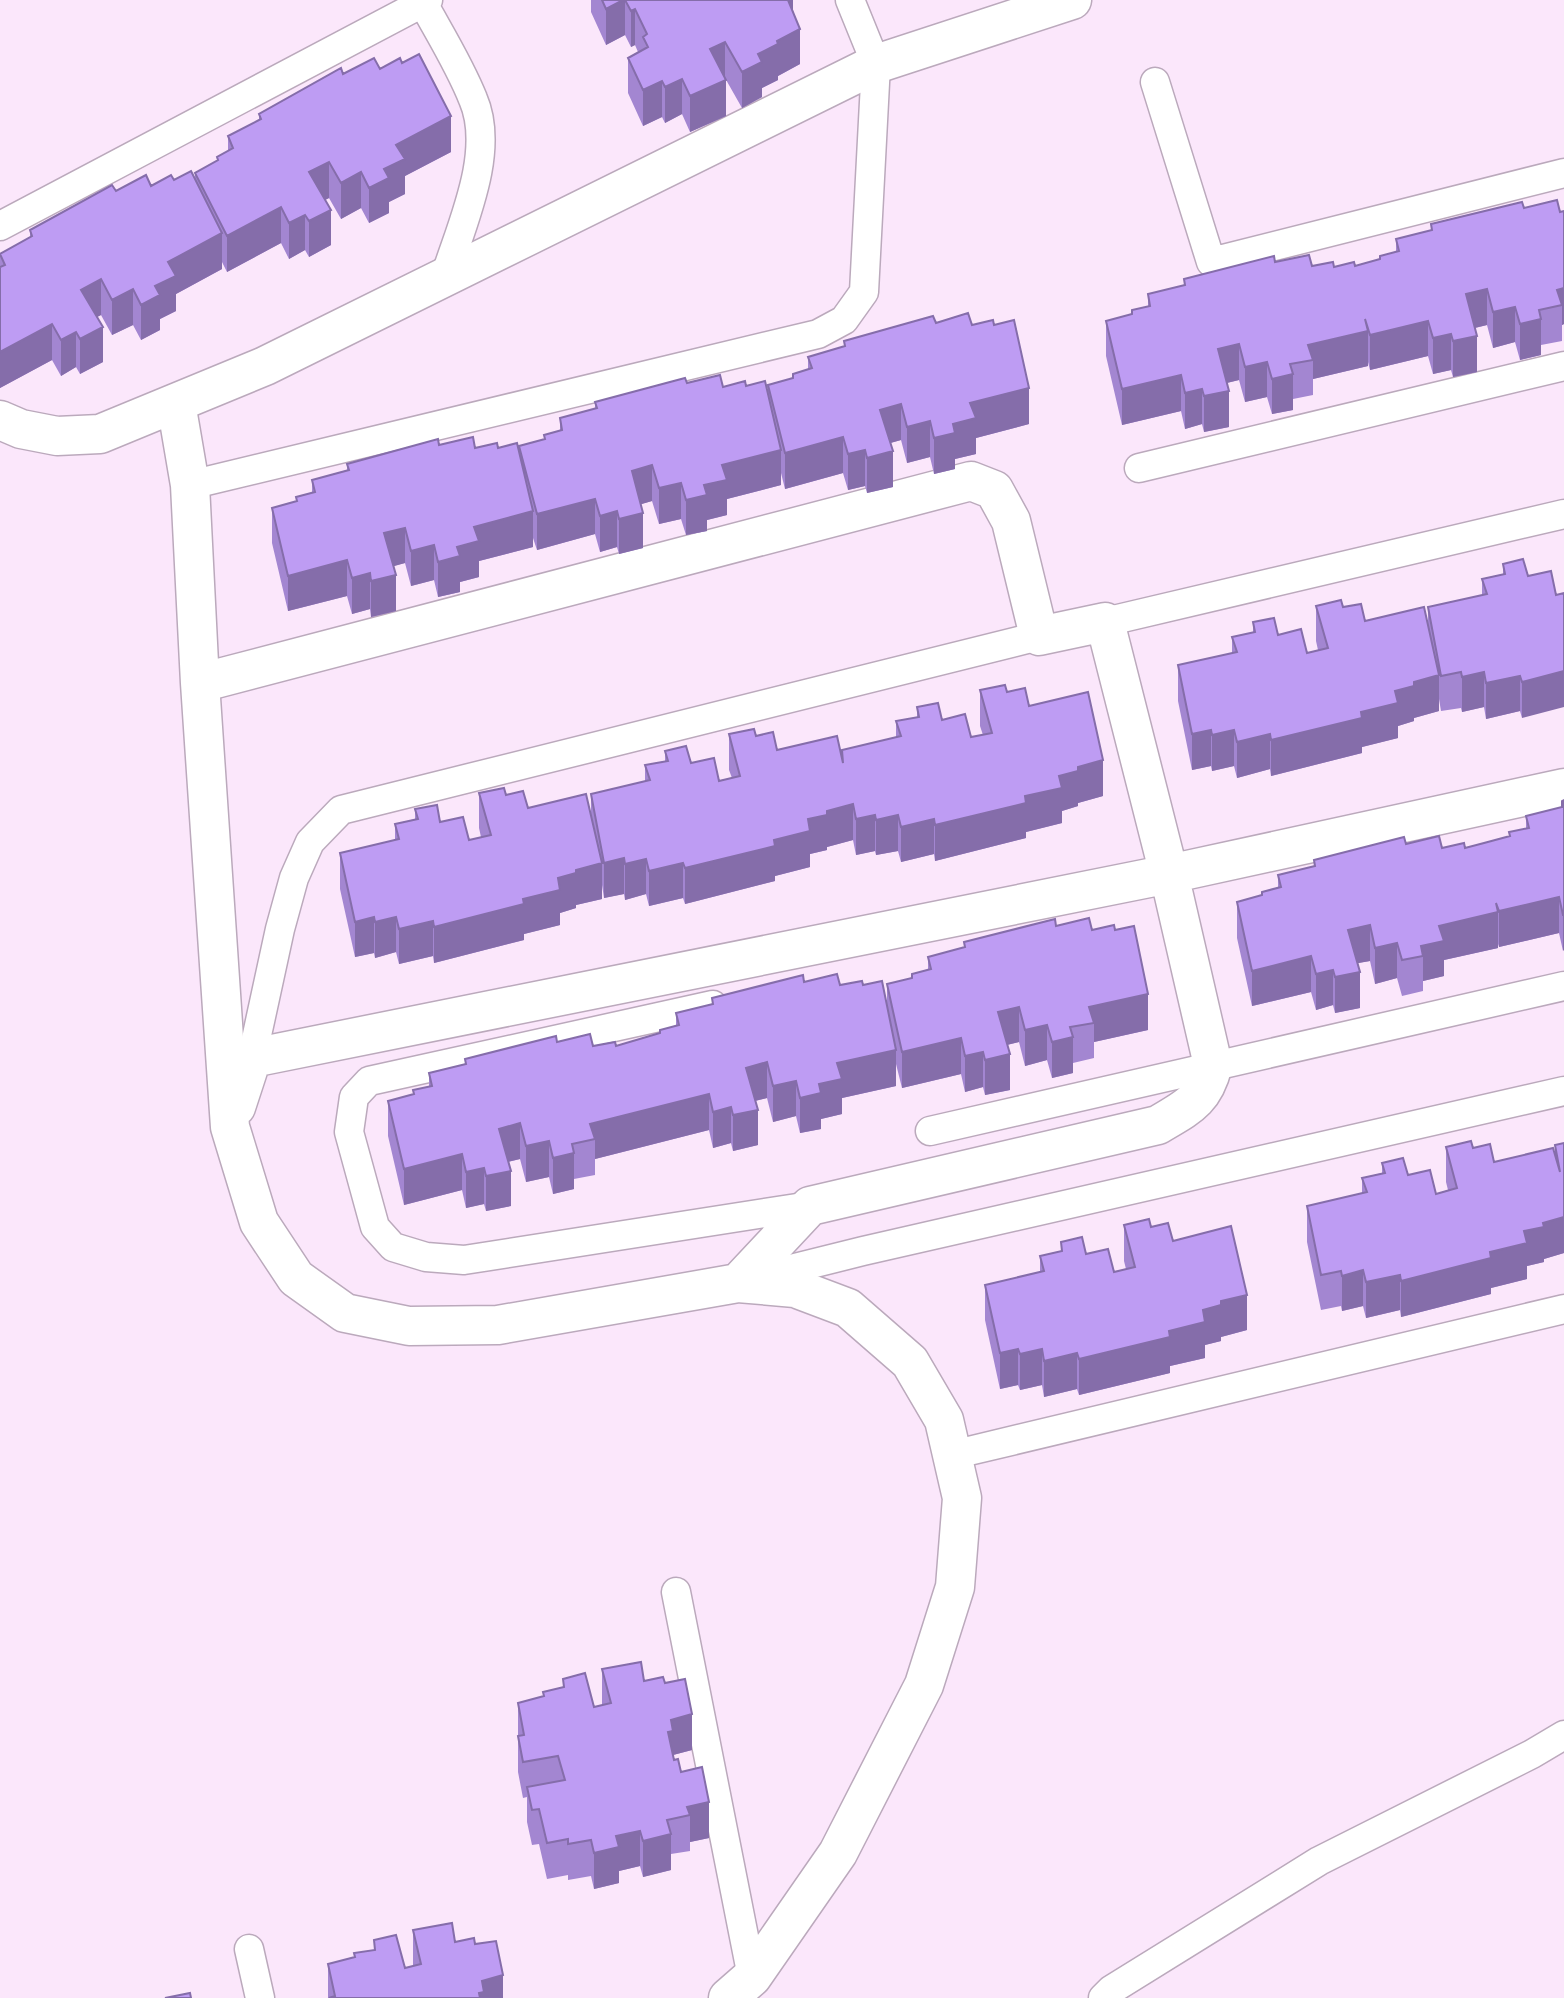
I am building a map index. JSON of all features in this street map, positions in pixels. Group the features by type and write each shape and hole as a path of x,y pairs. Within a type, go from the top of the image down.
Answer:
{"street":[{"path":"0,419 21,429 57,436 100,434 265,366 877,64 1072,0"},
{"path":"176,403 190,485 200,683 230,1127 259,1222 296,1278 345,1312 409,1326 498,1325 738,1283 795,1288 848,1308 911,1362 944,1420 962,1498 956,1587 924,1685 838,1853 740,1987"},
{"path":"200,683 971,481 994,490 1011,521 1039,636 1105,622 1169,874 1213,1065 1208,1086 1192,1104 1158,1125 810,1206 738,1283"},
{"path":"230,1127 252,1058 1169,874 1564,788"}],"lane":[{"path":"190,485 818,334 844,320 864,292 877,64 850,0"},
{"path":"0,226 426,1 474,100 481,145 478,170 445,278"},
{"path":"1155,82 1211,262 1564,173"},
{"path":"1139,468 1564,366"},
{"path":"1105,622 1564,514"},
{"path":"252,1058 294,878 310,842 341,810 1039,636"},
{"path":"930,1131 1564,986"},
{"path":"736,1000 369,1081 354,1097 349,1132 375,1227 393,1247 426,1257 464,1260 810,1206"},
{"path":"738,1283 877,1248 1564,1091"},
{"path":"952,1455 1564,1309"},
{"path":"676,1592 740,1987"},
{"path":"1102,1998 1319,1861 1532,1754 1564,1735"},
{"path":"249,1949 260,1998"}],"building":[{"path":"602,0 623,0 606,9"},
{"path":"625,0 788,0 800,29 758,54 762,62 742,72 725,42 710,49 726,80 690,96 682,79 665,87 662,81 643,90 628,58 648,47 643,37 647,34 635,9 631,11"},
{"path":"419,54 451,116 396,145 405,159 384,169 389,178 369,188 361,172 341,183 329,162 309,172 331,210 309,221 305,215 289,223 281,207 227,236 195,173 233,148 228,136 261,119 259,114 341,68 343,74 374,58 380,69 400,58 402,63"},
{"path":"191,171 222,233 168,262 176,276 155,286 160,295 141,305 133,289 112,300 101,279 81,290 103,327 80,339 76,332 61,340 52,324 0,352 0,267 5,265 0,254 32,236 30,230 112,185 116,191 146,175 151,186 171,175 174,180"},
{"path":"1557,200 1560,212 1564,211 1564,288 1557,290 1562,305 1539,310 1541,319 1520,324 1515,307 1493,312 1487,289 1466,294 1477,336 1453,341 1451,334 1433,338 1428,321 1370,335 1365,319 1368,331 1308,345 1313,360 1290,364 1293,374 1272,379 1267,362 1245,367 1239,344 1218,349 1229,391 1204,396 1202,389 1185,393 1181,375 1122,389 1106,321 1150,306 1148,294 1185,285 1184,279 1274,256 1275,262 1309,255 1312,266 1333,262 1334,267 1354,262 1355,266 1399,251 1396,239 1432,230 1431,224 1522,202 1524,208"},
{"path":"968,313 972,325 993,320 994,325 1014,320 1029,388 970,403 976,418 953,424 955,433 934,438 930,421 907,427 901,404 880,410 893,451 867,458 865,450 848,454 843,437 785,453 768,385 793,378 793,374 812,368 808,357 845,346 844,341 933,316 936,323"},
{"path":"720,375 723,387 745,381 746,386 765,381 781,450 722,465 727,480 704,485 707,495 686,500 681,483 659,488 652,465 632,471 643,513 619,519 617,511 600,516 595,499 537,514 519,446 545,439 544,435 562,430 560,418 597,408 595,402 685,378 687,383"},
{"path":"473,437 475,448 497,443 498,448 517,443 533,511 474,527 479,541 457,547 460,556 438,562 434,545 411,551 405,528 384,533 396,575 371,581 370,573 352,578 347,560 288,576 272,508 297,501 296,497 315,492 312,480 349,470 347,464 438,439 439,445"},
{"path":"1523,559 1528,576 1551,571 1556,595 1564,593 1564,671 1522,682 1520,676 1486,683 1484,672 1462,677 1461,672 1441,676 1428,607 1487,594 1482,579 1505,574 1503,564"},
{"path":"1341,600 1343,607 1361,604 1365,621 1424,607 1439,675 1395,691 1398,703 1361,712 1362,718 1271,740 1270,734 1237,742 1234,730 1212,735 1211,730 1192,734 1178,665 1237,652 1232,637 1255,632 1253,622 1274,618 1278,635 1301,629 1307,653 1328,648 1316,606"},
{"path":"1005,685 1007,692 1025,688 1029,706 1088,692 1103,760 1059,776 1062,788 1025,796 1026,803 935,825 934,819 901,827 898,815 876,820 875,815 856,819 853,804 827,811 827,815 808,819 810,831 774,840 775,846 685,868 683,863 649,871 646,859 625,864 624,858 604,863 591,794 650,780 645,765 668,761 665,751 686,746 691,763 714,758 719,781 740,776 729,734 754,729 756,736 773,732 777,750 837,736 843,763 842,750 901,736 896,721 919,717 917,707 938,703 942,720 965,714 971,737 992,733 980,690"},
{"path":"504,788 506,795 523,791 528,808 586,794 602,863 558,878 560,890 523,899 524,904 434,927 433,921 399,929 396,917 375,922 374,917 355,922 340,853 399,839 395,824 418,819 415,809 437,805 440,822 463,817 469,840 491,835 479,793"},
{"path":"1564,800 1564,915 1559,897 1499,911 1496,903 1498,912 1439,926 1444,941 1421,946 1423,956 1402,960 1397,943 1375,948 1370,925 1348,930 1360,972 1335,977 1333,970 1316,974 1311,956 1252,971 1237,902 1281,887 1278,875 1315,866 1314,860 1404,837 1406,844 1439,836 1442,848 1464,843 1465,848 1510,836 1509,832 1529,828 1526,816 1562,807"},
{"path":"1089,918 1092,930 1114,925 1115,930 1134,926 1148,994 1089,1007 1094,1023 1070,1027 1073,1037 1052,1042 1047,1025 1025,1030 1019,1007 998,1012 1010,1054 985,1060 983,1052 965,1056 961,1038 902,1052 887,984 912,978 912,974 931,969 928,957 965,947 964,942 1055,919 1056,926"},
{"path":"837,974 840,985 862,981 863,985 882,981 896,1050 837,1063 842,1079 819,1084 821,1093 800,1098 796,1081 773,1086 767,1062 746,1068 758,1110 733,1115 731,1107 713,1112 709,1094 590,1124 595,1139 572,1144 574,1153 553,1158 549,1141 526,1146 520,1123 499,1129 511,1171 486,1176 484,1168 466,1172 462,1154 404,1169 388,1101 414,1094 413,1090 432,1086 429,1073 466,1064 465,1059 556,1036 557,1042 590,1034 593,1046 615,1042 616,1046 679,1025 676,1013 713,1004 712,998 803,975 804,982"},
{"path":"1471,1141 1473,1148 1490,1144 1494,1162 1553,1148 1560,1172 1555,1145 1564,1143 1564,1217 1543,1223 1544,1227 1524,1231 1527,1243 1490,1252 1491,1258 1401,1281 1400,1275 1366,1282 1363,1270 1342,1276 1341,1271 1321,1275 1307,1206 1367,1192 1362,1178 1385,1173 1382,1163 1403,1158 1408,1175 1430,1170 1436,1194 1457,1188 1446,1147"},
{"path":"1149,1219 1151,1227 1168,1223 1173,1241 1231,1226 1247,1295 1221,1301 1221,1305 1203,1310 1205,1322 1169,1331 1170,1337 1079,1359 1077,1353 1044,1361 1042,1349 1020,1354 1018,1349 1000,1353 985,1285 1044,1271 1040,1256 1062,1251 1061,1242 1082,1237 1086,1254 1108,1249 1114,1272 1135,1267 1124,1225"},
{"path":"641,1662 644,1681 663,1677 665,1683 685,1679 692,1714 671,1720 673,1731 668,1732 674,1760 678,1759 681,1772 702,1767 709,1802 687,1807 690,1815 667,1820 671,1834 643,1841 640,1831 616,1836 619,1847 594,1853 591,1840 568,1844 568,1839 547,1843 539,1809 532,1810 527,1787 565,1780 558,1756 523,1762 518,1736 524,1735 518,1703 544,1696 543,1692 564,1687 563,1679 585,1673 594,1707 611,1703 602,1669"},
{"path":"452,1923 455,1942 474,1938 475,1944 496,1941 503,1975 482,1981 484,1992 479,1993 480,1998 329,1998 335,1996 328,1964 355,1957 354,1953 375,1950 374,1940 396,1935 405,1968 421,1964 413,1930"},
{"path":"190,1993 191,1998 165,1998"}]}
